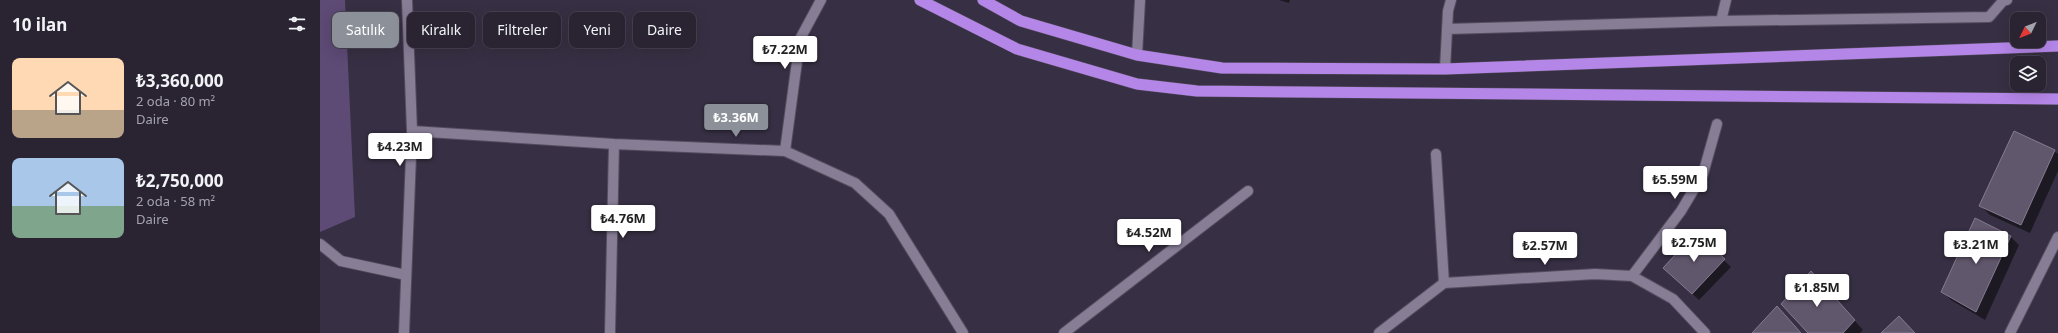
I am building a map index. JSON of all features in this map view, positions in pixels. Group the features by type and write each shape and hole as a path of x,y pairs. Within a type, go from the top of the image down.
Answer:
{"highway":[{"path":"920,0 1017,49 1137,84 1197,91 2058,99"},
{"path":"983,0 1021,21 1137,55 1222,68 1445,69 2058,46"}],"street":[{"path":"404,333 412,131 407,0"},
{"path":"786,151 800,39 821,0"},
{"path":"1137,55 1140,0"},
{"path":"1445,69 1448,11 1451,0"},
{"path":"1721,21 1726,0"},
{"path":"1447,29 1721,21 1989,16 2003,1 2007,0"},
{"path":"1632,276 1681,211 1702,174 1717,124"},
{"path":"412,131 614,144 786,151 855,183 889,214 963,333"},
{"path":"610,333 614,144"},
{"path":"1436,154 1444,283"},
{"path":"1064,333 1248,191"},
{"path":"2010,333 2058,237"},
{"path":"320,244 341,261 406,275"},
{"path":"1379,333 1444,283 1595,274 1632,276 1673,299 1705,333"}],"shaded area":[{"path":"320,0 345,0 346,12 332,12 332,48 347,48 355,217 320,232"}],"building":[{"path":"2014,131 2055,150 2021,225 1979,206"},
{"path":"1975,218 2011,236 1976,312 1941,292"},
{"path":"1696,232 1725,259 1692,294 1663,268"},
{"path":"1811,271 1855,320 1843,333 1808,333 1781,304"},
{"path":"1777,306 1801,333 1752,333"},
{"path":"1899,316 1915,333 1881,333"}]}
